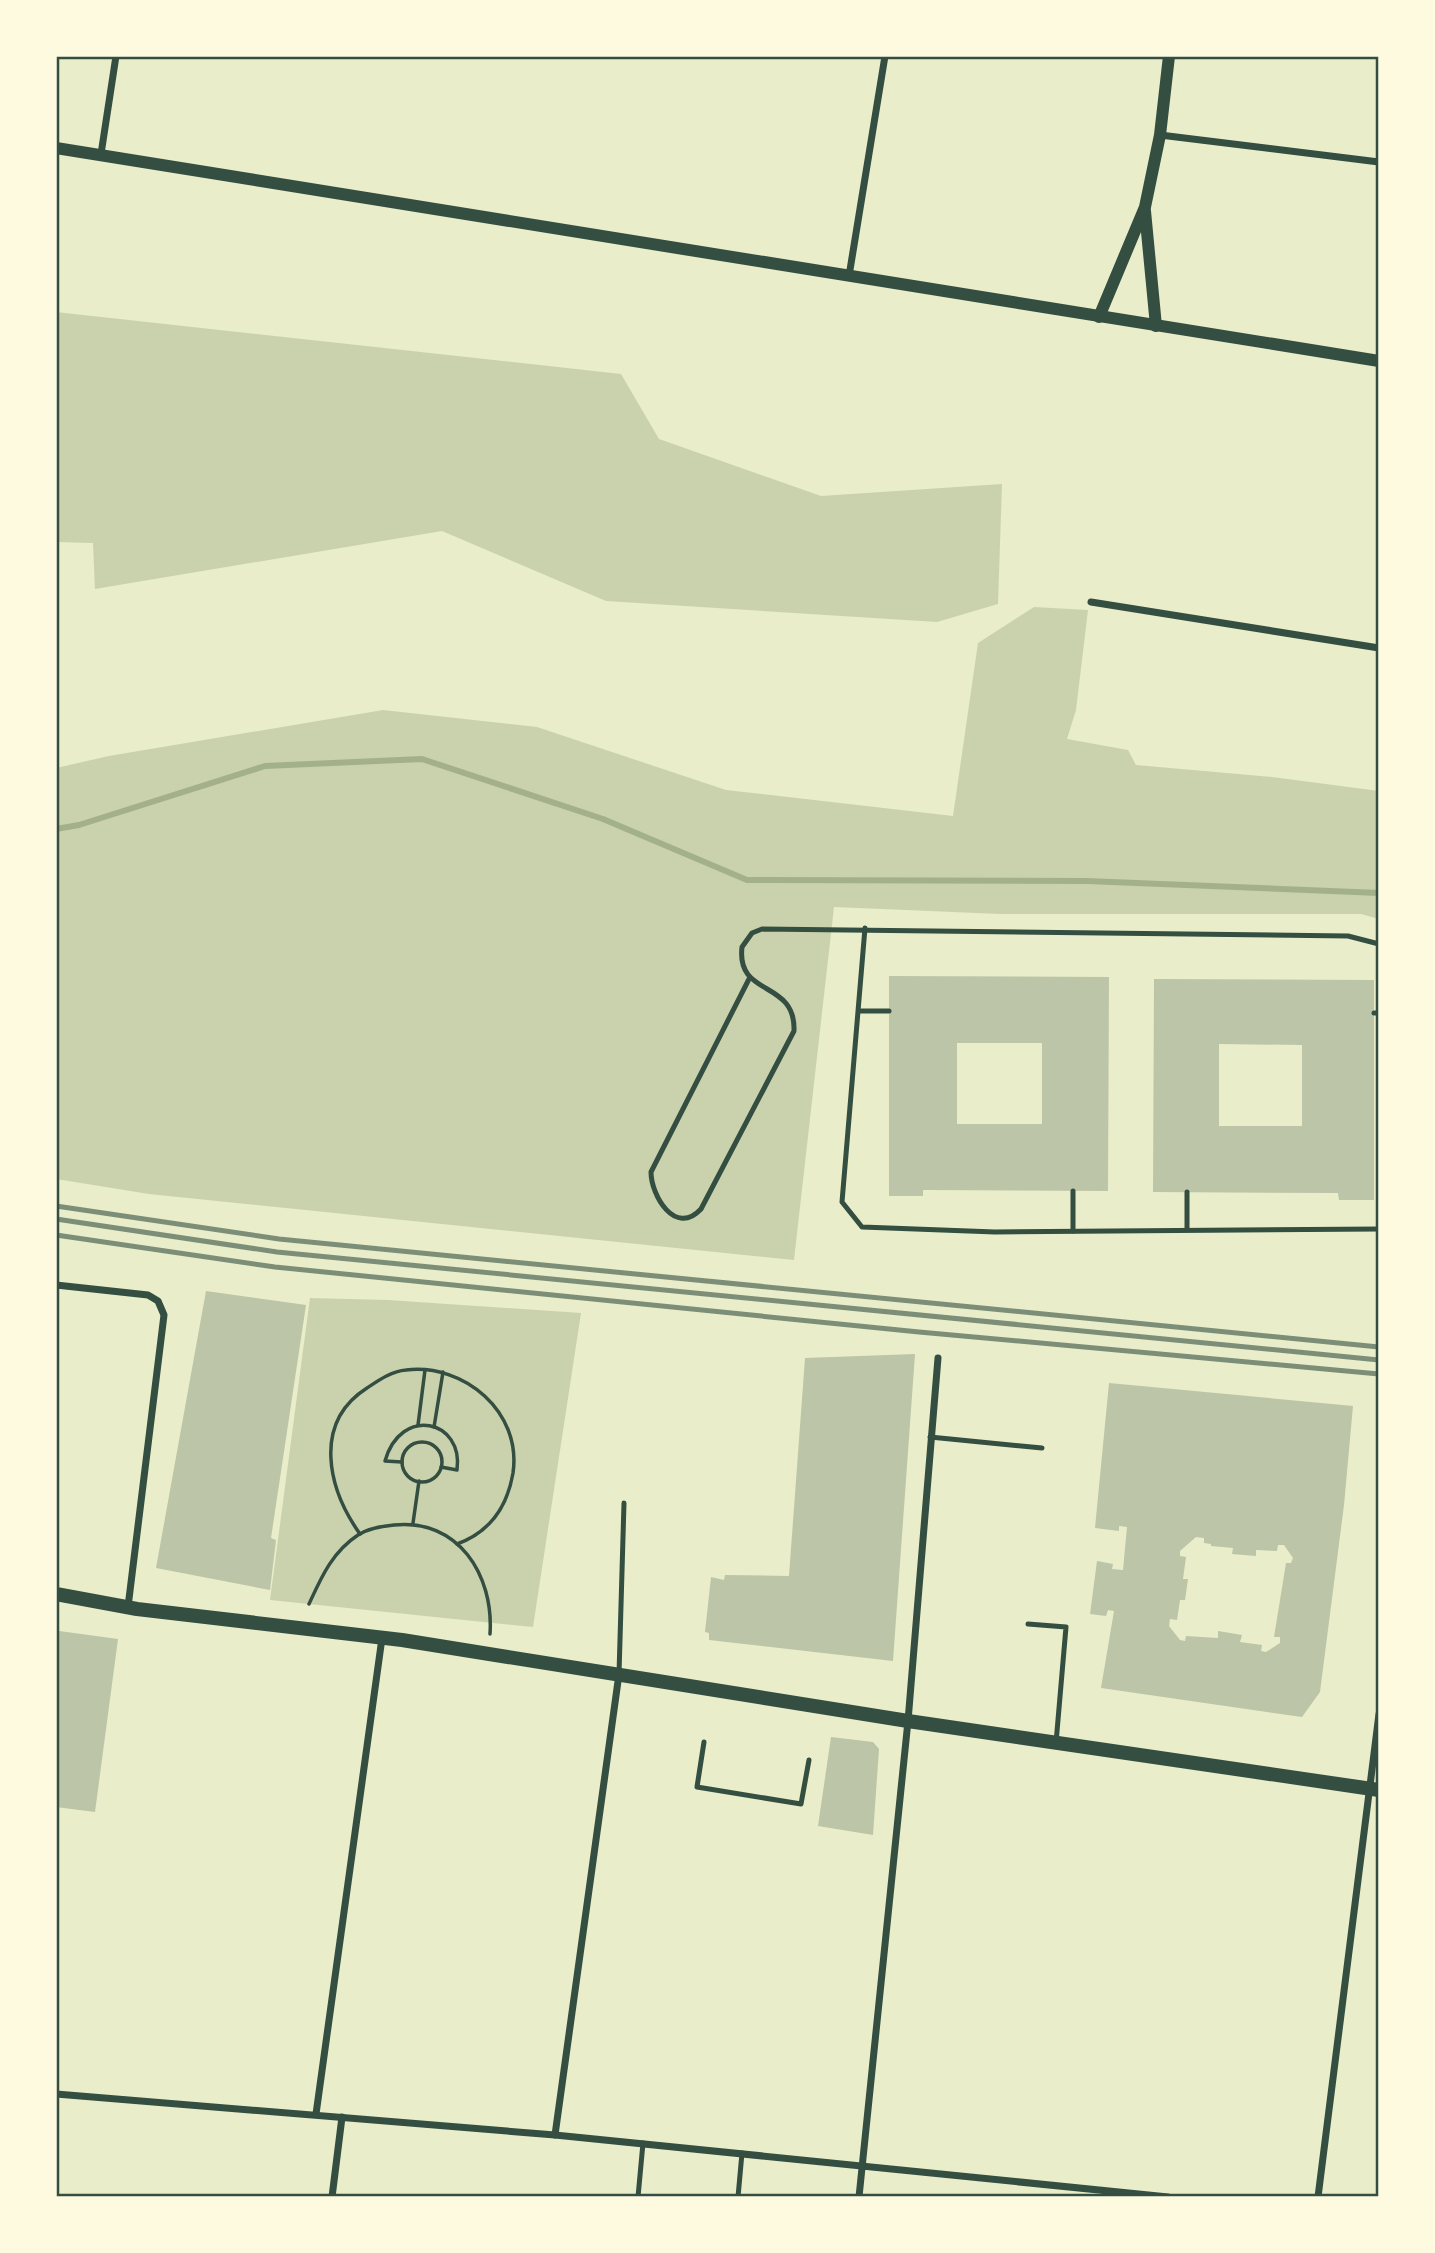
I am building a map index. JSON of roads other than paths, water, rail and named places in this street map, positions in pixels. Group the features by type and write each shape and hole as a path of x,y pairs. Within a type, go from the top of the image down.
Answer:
{"main road":[{"path":"56,1594 128,1607 382,1637 908,1721 1375,1789"}],"street":[{"path":"101,154 116,56"},
{"path":"849,276 885,56"},
{"path":"1099,317 1145,207 1160,135 1169,56"},
{"path":"1160,135 1379,162"},
{"path":"56,148 1379,362"},
{"path":"1145,207 1156,326"},
{"path":"1091,602 1379,648"},
{"path":"56,1285 148,1295 158,1301 164,1315 128,1607"},
{"path":"859,2197 908,1721 938,1357"},
{"path":"316,2114 382,1637"},
{"path":"555,2135 619,1674"},
{"path":"1318,2197 1375,1789 1379,1714"},
{"path":"56,2094 643,2143 1168,2197"},
{"path":"332,2197 342,2117"}],"lane":[{"path":"864,928 860,1011 842,1202 862,1227 1073,1231 1379,1229"},
{"path":"749,979 651,1172 653,1191 659,1203 666,1212 680,1217 701,1209 794,1031 793,1012 783,997 749,979 743,968 741,947 752,933 762,929 864,928 1348,936 1379,944"},
{"path":"860,1011 889,1011"},
{"path":"1073,1191 1073,1231"},
{"path":"1187,1230 1188,1192"},
{"path":"930,1437 1042,1448"},
{"path":"619,1674 624,1503"},
{"path":"1028,1623 1066,1627 1056,1743"},
{"path":"704,1742 697,1787 801,1804 809,1760"},
{"path":"638,2197 643,2143"},
{"path":"738,2197 742,2153"}],"waterway":[{"path":"56,829 79,825 265,766 422,759 603,819 747,880 1087,881 1379,893"}],"railway":[{"path":"56,1206 279,1239 1379,1347"},
{"path":"56,1219 277,1252 1379,1360"},
{"path":"56,1235 275,1267 919,1332 1379,1374"}]}
